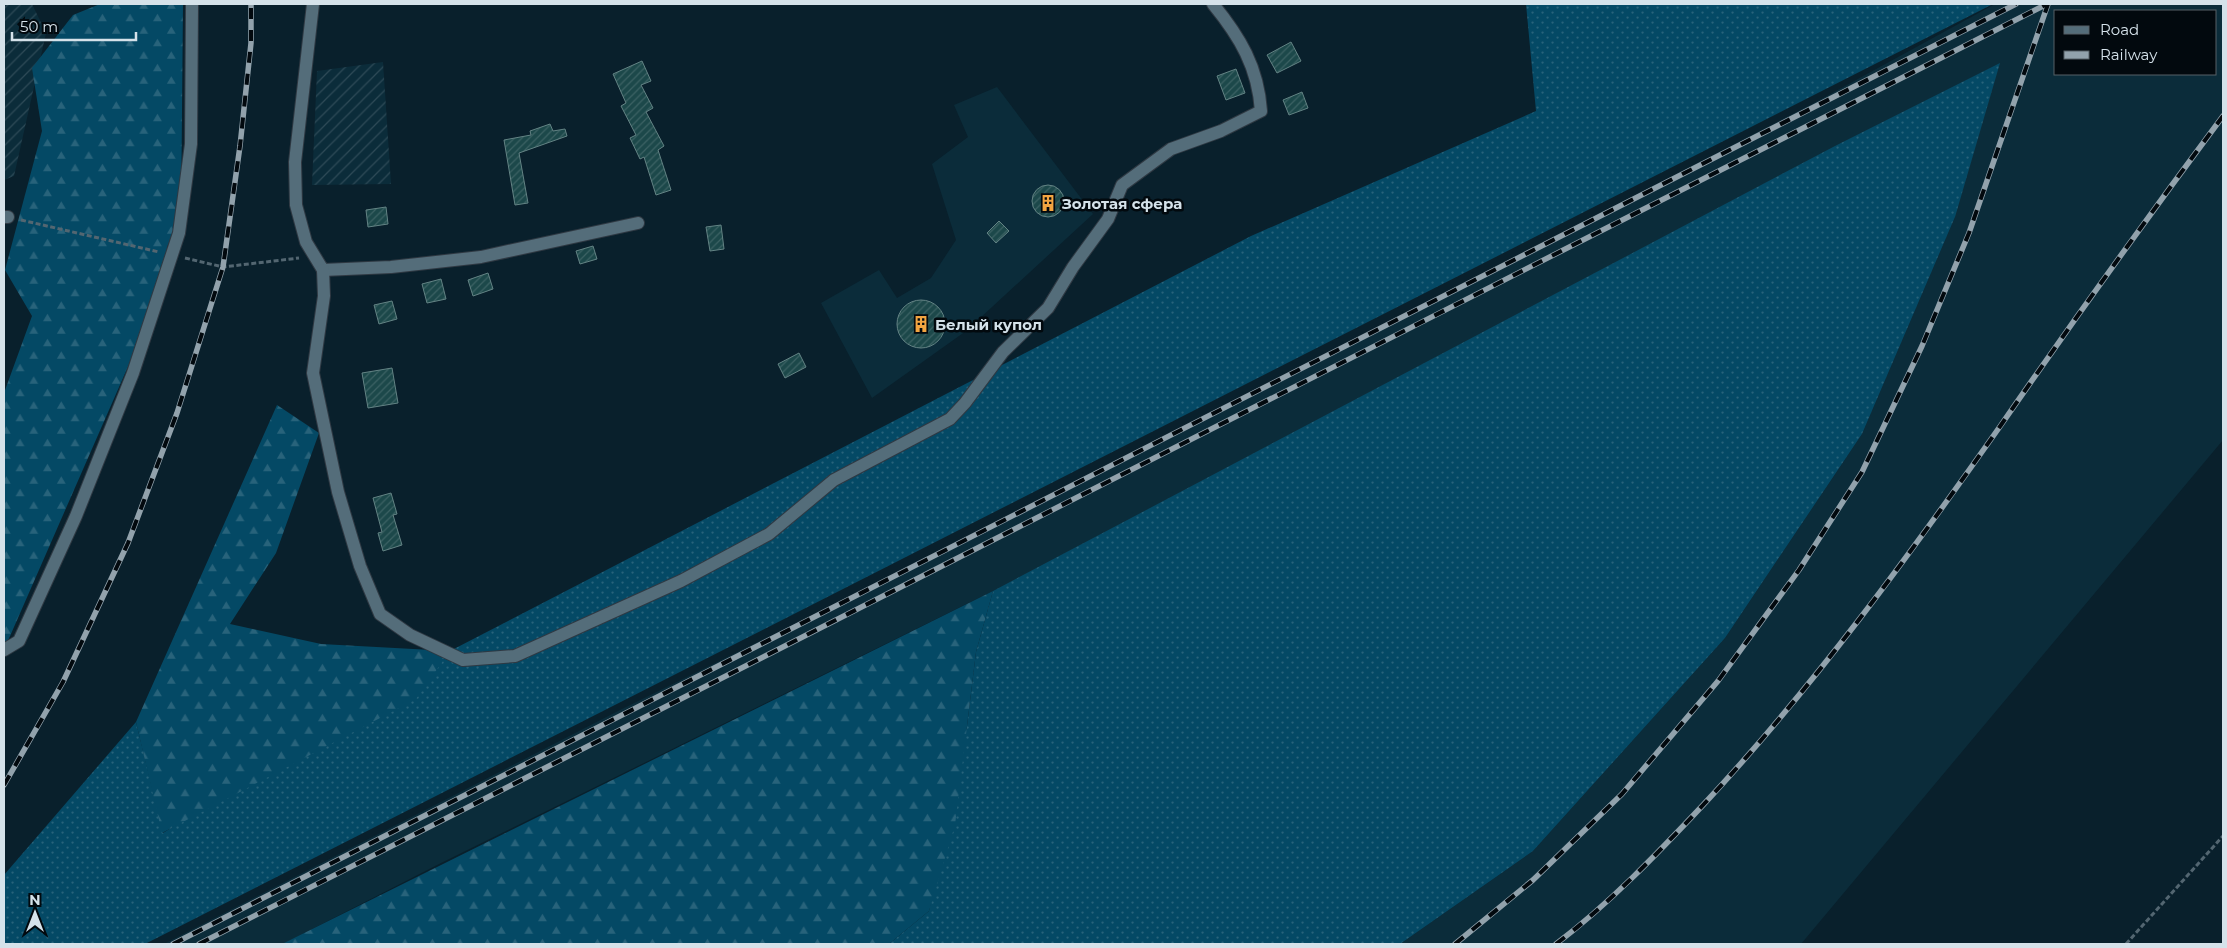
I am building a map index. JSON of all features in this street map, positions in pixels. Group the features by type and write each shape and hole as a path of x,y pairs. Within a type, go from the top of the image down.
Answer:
{"street":[{"path":"4,650 19,641 76,516 133,373 179,233 191,144 192,4"},
{"path":"313,4 295,162 296,205 306,242 323,270 324,296 313,373 338,492 360,566 380,614 410,635 463,660 516,656 681,582 769,534 834,480 950,419 965,403 1003,352 1048,308 1073,267 1108,219 1122,185 1171,149 1221,131 1260,111 1259,87 1252,63 1229,23 1213,4"},
{"path":"323,270 391,267 481,257 638,223"}],"path":[{"path":"2126,944 2223,836"}],"shaded area":[{"path":"4,4 32,4 46,33 14,176 4,180"},
{"path":"1995,4 2223,4 2223,440 1801,944 1400,944 1533,851 1725,638 1862,434 1955,217 995,590 439,864 283,944 164,944 620,710 961,542 1814,103"},
{"path":"383,62 391,184 312,185 317,71"},
{"path":"997,87 1093,214 966,331 872,398 821,303 879,270 897,298 931,278 956,240 932,164 968,137 954,105"}],"green space":[{"path":"100,4 183,4 181,217 167,247 165,276 144,330 7,643 4,645 4,393 32,316 5,270 42,131 32,68 73,15"},
{"path":"1526,4 1993,4 145,944 4,944 4,875 136,722 163,833 450,651 1251,236 1536,111"},
{"path":"2000,63 1955,217 1862,434 1725,638 1533,851 1400,944 889,944 929,911 967,726 976,652 993,591 1835,146"},
{"path":"277,405 319,433 276,553 230,624 321,644 450,651 416,699 162,833 136,722"},
{"path":"993,591 976,652 955,825 929,911 889,944 282,944"}],"building":[{"path":"1291,42 1301,61 1277,73 1267,55"},
{"path":"642,61 651,81 641,85 653,108 646,112 664,146 658,150 671,190 656,195 644,157 640,159 630,138 636,135 621,106 626,103 613,74"},
{"path":"1236,69 1245,93 1226,100 1217,76"},
{"path":"1302,92 1308,108 1289,115 1283,100"},
{"path":"550,124 553,131 565,129 567,136 519,153 528,203 515,205 504,140 531,135 530,131"},
{"name":"Золотая сфера","path":"1048,185 1059,190 1064,201 1059,212 1048,217 1037,212 1032,201 1037,190"},
{"path":"386,207 388,224 368,227 366,210"},
{"path":"999,221 1009,231 996,243 987,233"},
{"path":"721,225 724,249 710,251 706,227"},
{"path":"593,246 597,259 580,264 576,251"},
{"path":"488,273 493,289 473,296 468,280"},
{"path":"441,279 446,299 427,303 422,284"},
{"name":"Белый купол","path":"921,300 930,302 938,307 943,315 945,324 943,333 938,341 930,346 921,348 912,346 904,341 899,333 897,324 899,315 904,307 912,302"},
{"path":"392,301 397,319 379,324 374,305"},
{"path":"799,353 806,367 785,378 778,364"},
{"path":"392,368 398,403 368,408 362,373"},
{"path":"391,493 397,514 393,515 402,545 383,551 378,533 382,532 373,498"}],"railway":[{"path":"4,785 63,682 128,543 177,413 223,267 240,146 251,43 251,4"},
{"path":"173,944 2016,4"},
{"path":"199,944 2047,4"},
{"path":"1455,944 1533,880 1622,794 1718,681 1799,570 1862,472 1922,346 1969,233 2048,4"},
{"path":"1556,944 1614,895 1669,841 1745,759 1822,667 1931,523 2110,270 2223,116"}],"place":[{"name":"Золотая сфера","path":"1048,203"},
{"name":"Белый купол","path":"921,324"}]}
